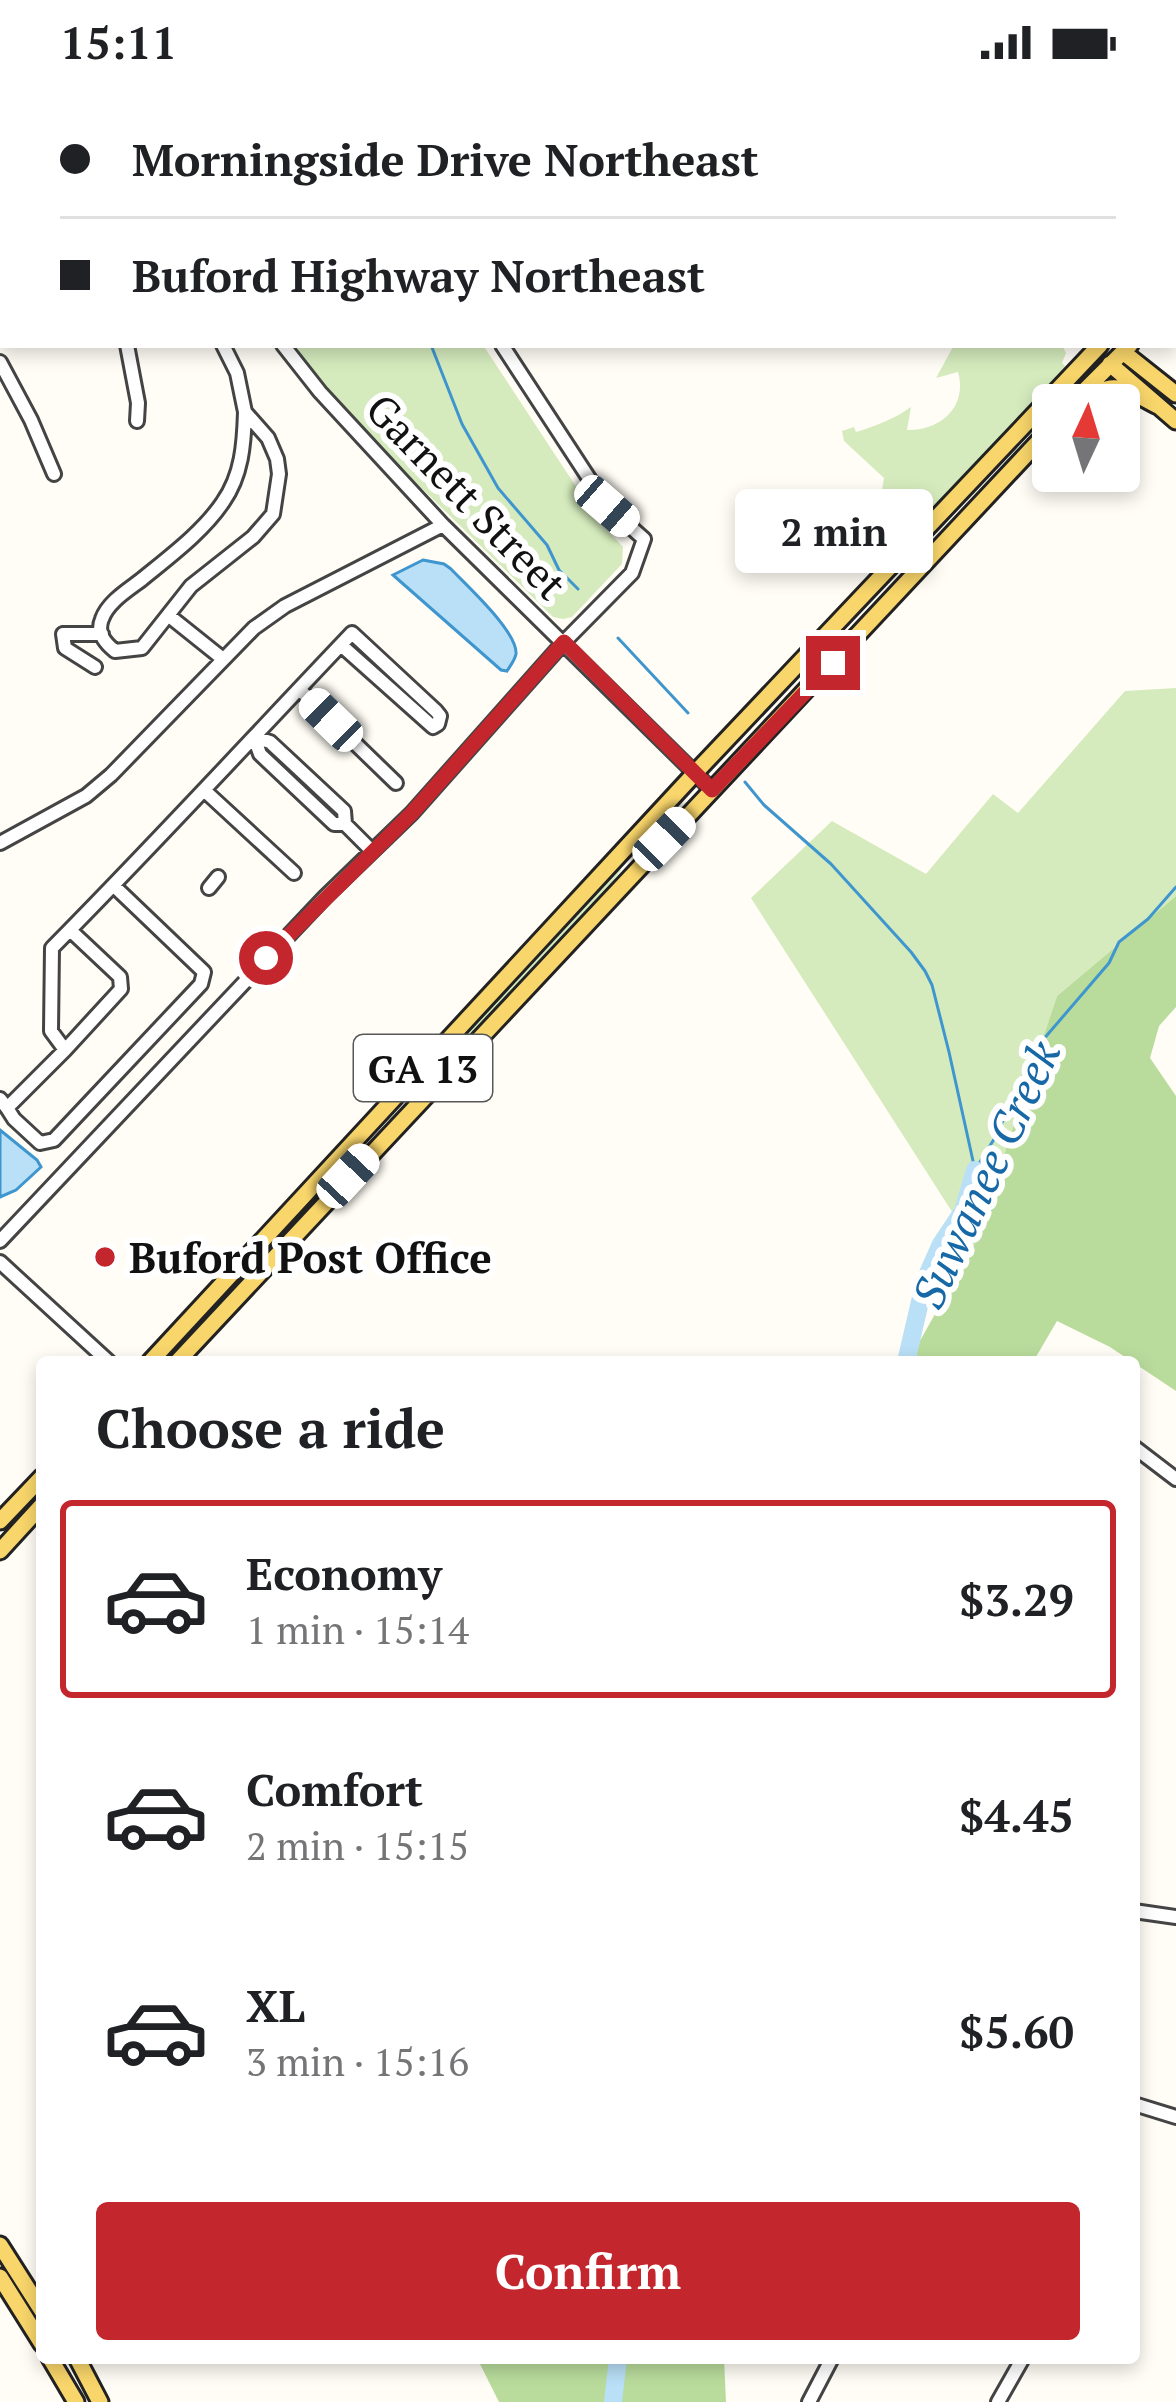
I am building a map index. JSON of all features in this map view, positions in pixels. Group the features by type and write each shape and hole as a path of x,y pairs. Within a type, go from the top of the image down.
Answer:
{"main road":[{"name":"GA 13","path":"156,1356 1091,348"},
{"path":"1118,352 1176,394"},
{"path":"1093,384 1118,352"},
{"path":"1118,352 1157,406"},
{"path":"1140,397 1176,421"},
{"name":"GA 13","path":"183,1356 1032,448"},
{"path":"0,1521 36,1483"},
{"path":"0,1551 36,1512"},
{"path":"0,2245 36,2302"},
{"path":"0,2277 36,2334"},
{"path":"54,2364 76,2402"},
{"path":"80,2364 100,2402"}],"street":[{"path":"128,348 137,421"},
{"path":"225,348 245,412 241,461 221,506 177,550 112,603 102,618 104,641 115,650 142,648 190,586 254,537 272,514 280,474 277,459 268,438 245,412"},
{"name":"Garnett Street","path":"285,348 443,526 712,790"},
{"path":"0,1241 237,989 412,813 632,573 644,539 607,506 504,348"},
{"path":"0,362 54,474"},
{"path":"0,843 86,796 254,628 285,606 443,526"},
{"path":"168,615 223,659"},
{"path":"65,1050 51,1031 52,948 352,633 440,716 438,724 433,727 341,645"},
{"path":"95,667 65,647 64,634 102,634"},
{"path":"393,692 403,680"},
{"path":"299,689 396,782"},
{"path":"254,737 270,742 344,811 345,824 372,851"},
{"path":"254,737 260,754 334,824 345,824"},
{"path":"298,790 308,778"},
{"path":"205,791 294,873"},
{"path":"70,930 121,977 121,989 65,1050 3,1103 40,1143 54,1140 201,984 204,972 114,886"},
{"path":"0,1262 102,1356"},
{"path":"1140,1452 1176,1479"},
{"path":"1140,1912 1176,1918"},
{"path":"1140,2106 1176,2117"},
{"path":"809,2402 829,2364"},
{"path":"998,2402 1020,2364"}],"green space":[{"path":"297,348 485,348 598,520 623,547 622,564 572,617 553,617 336,404"},
{"path":"952,348 1064,348 1066,353 1065,366 1048,384 1032,384 1032,402 938,503 923,511 901,510 881,496 884,478 844,441 842,431 871,427 911,407 907,430 940,421 959,396 958,372 936,378"},
{"path":"1176,688 1176,896 1057,996 974,1246 751,898 832,821 926,874 993,794 1018,813 1125,691"},
{"path":"619,868 602,895 417,1090 433,1067"},
{"path":"1176,896 1176,1007 1159,1026 1150,1058 1176,1096 1176,1391 1140,1367 1140,1356 1124,1356 1057,1321 1037,1356 911,1356 974,1245 1057,996"},
{"path":"480,2364 724,2364 726,2402 499,2402"}],"water":[{"path":"423,560 451,569 500,622 516,654 507,671 393,575"},
{"path":"0,1130 41,1167 16,1190 0,1197"}],"waterway":[{"path":"432,348 462,424 498,488 578,589"},
{"path":"618,638 688,713"},
{"path":"745,782 831,864 925,971 975,1170"},
{"name":"Suwanee Creek","path":"975,1170 1042,1041 1109,963 1119,942 1176,887"},
{"name":"Suwanee Creek","path":"907,1356 925,1280 963,1211 975,1170"},
{"name":"Suwanee Creek","path":"613,2402 617,2364"}],"place":[{"name":"Buford Post Office","path":"105,1257"}],"route":[{"path":"266,958 412,813 564,642 712,790 833,663"}]}
